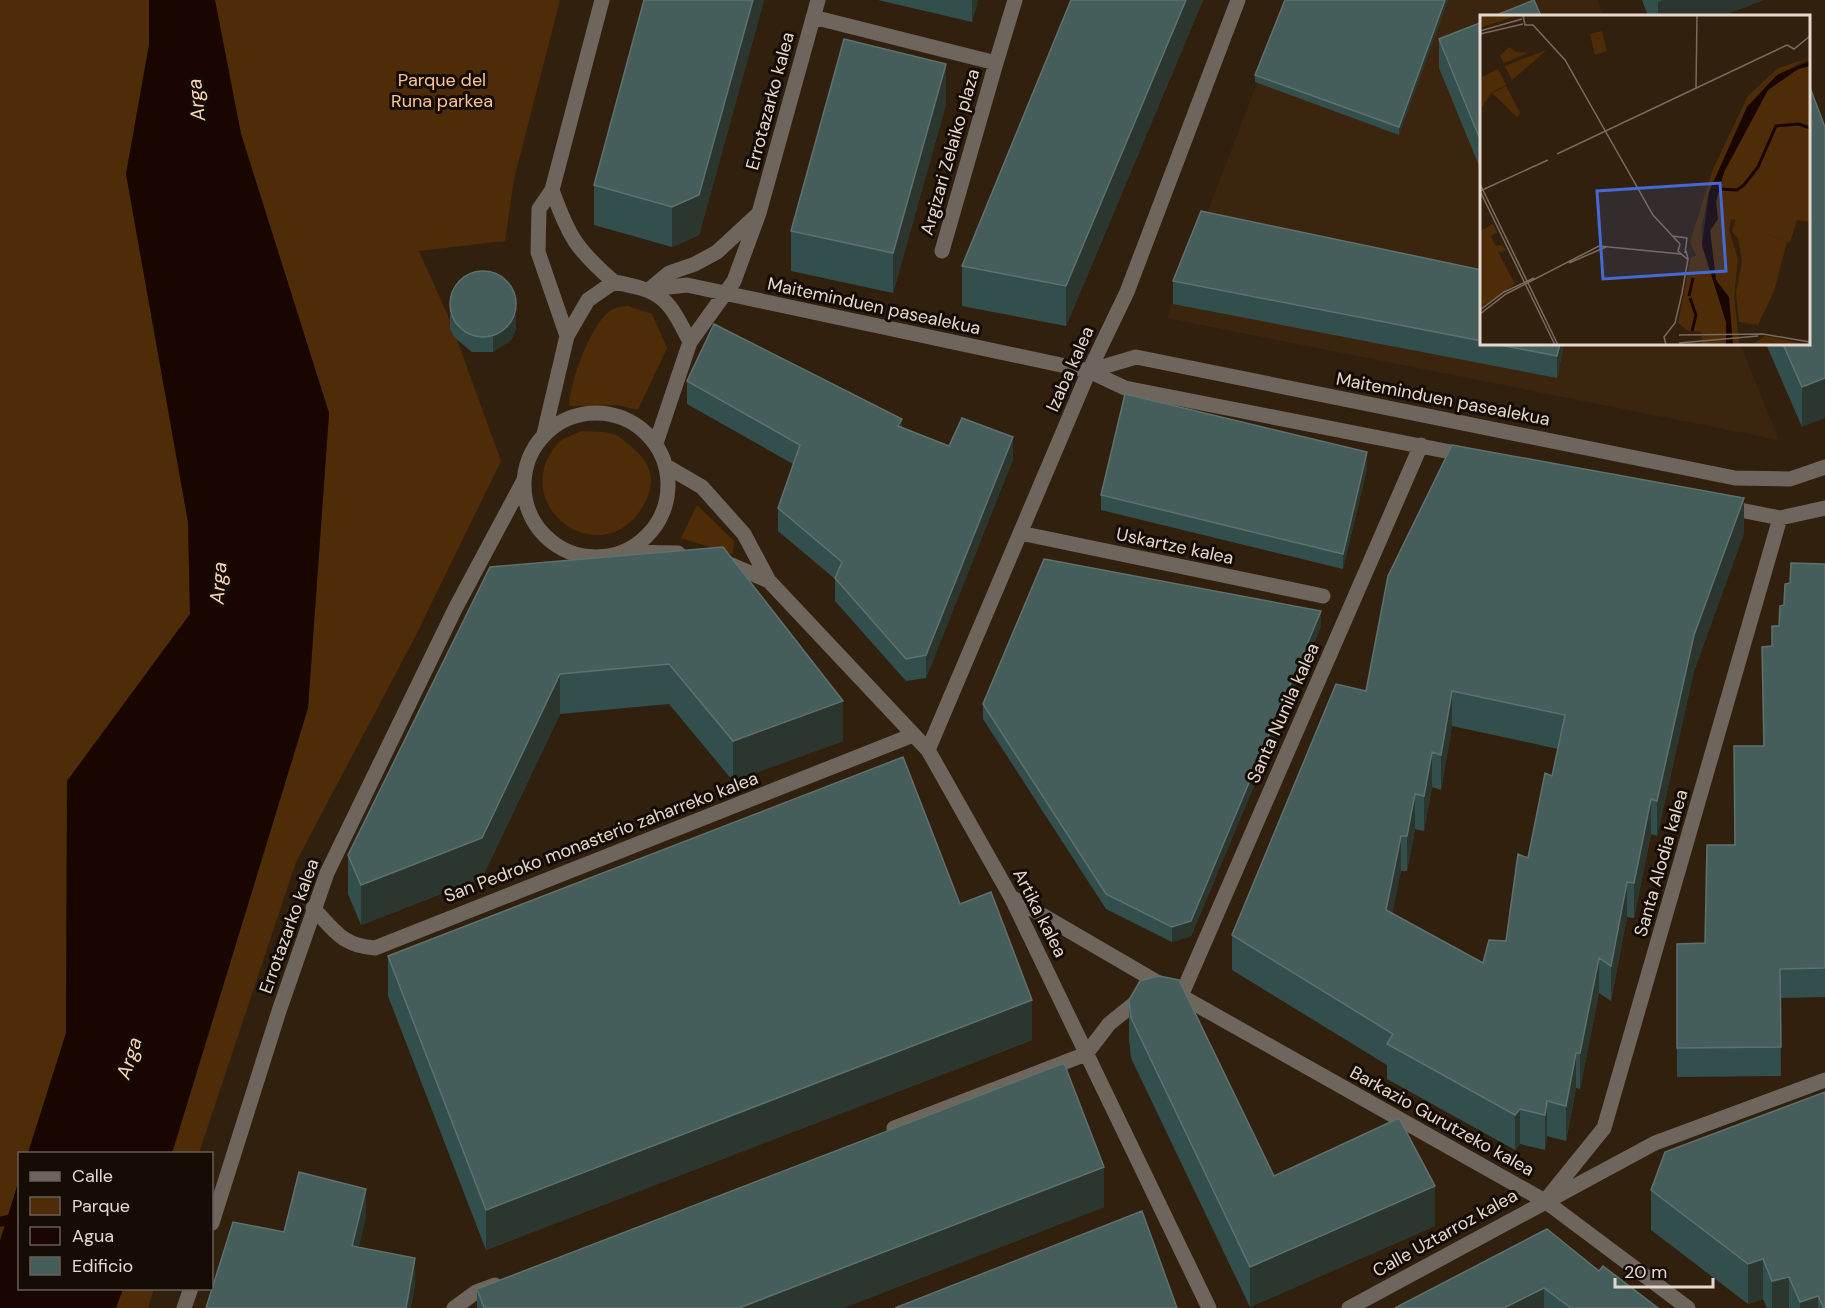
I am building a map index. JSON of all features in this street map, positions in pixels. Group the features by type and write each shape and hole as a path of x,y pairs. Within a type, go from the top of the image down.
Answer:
{"street":[{"path":"567,336 538,252 539,209 552,190 602,0"},
{"name":"Errotazarko kalea","path":"656,443 690,342 734,281 759,213 818,0"},
{"name":"Argizari Zelaiko plaza","path":"942,251 1015,0"},
{"name":"Izaba kalea","path":"928,750 1089,371 1127,292 1238,0"},
{"name":"Argizari Zelaiko plaza","path":"813,17 996,63"},
{"path":"552,190 567,231 586,258 614,282 650,289 673,308 690,342"},
{"path":"650,289 669,273 695,264 717,252 759,213"},
{"path":"544,434 565,419 590,412 615,415 638,425 656,443 666,466 669,492 661,516 646,537 624,552 603,557 582,555 558,546 538,528 527,505 524,480 530,455 544,434 567,336 588,300 614,282"},
{"name":"Maiteminduen pasealekua","path":"650,289 687,285 1089,371 1125,388 1479,457"},
{"name":"Maiteminduen pasealekua","path":"1089,371 1136,357 1735,478 1790,479 1825,467"},
{"name":"Santa Nunila kalea","path":"1180,996 1421,445"},
{"name":"Artika kalea","path":"666,466 702,487 744,534 769,581 928,750 1011,897 1209,1308"},
{"name":"Errotazarko kalea","path":"213,1220 313,908 327,873 466,591 524,480"},
{"path":"1711,504 1780,518 1825,508"},
{"name":"Santa Alodia kalea","path":"1545,1201 1605,1128 1780,518"},
{"name":"Uskartze kalea","path":"1020,533 1323,596"},
{"name":"Artika kalea","path":"624,552 698,554 769,581"},
{"path":"559,561 582,555"},
{"path":"466,591 483,584"},
{"name":"San Pedroko monasterio zaharreko kalea","path":"313,908 339,935 356,947 375,948 913,735"},
{"name":"Barkazio Gurutzeko kalea","path":"1011,897 1180,996 1545,1201 1688,1308"},
{"path":"879,1134 1086,1054 1109,1024 1140,996 1165,987"},
{"name":"Calle Uztarroz kalea","path":"1349,1308 1655,1143 1825,1080"},
{"path":"454,1308 476,1292 504,1281"},
{"path":"184,1308 190,1290"}],"shaded area":[{"path":"1289,0 1597,0 1604,15 1480,15 1480,345 1740,345 1779,440 1167,318"}],"green space":[{"path":"0,0 149,0 149,45 126,174 188,522 190,614 67,781 66,1033 28,1152 18,1152 18,1183 0,1241"},
{"name":"Parque del Runa parkea","path":"215,0 560,0 514,179 505,241 419,251 449,318 501,461 413,641 296,862 199,1152 173,1152 308,708 329,413 241,134"},
{"path":"628,306 652,314 667,348 638,410 618,405 569,406 577,369 595,328 612,310"},
{"path":"581,431 606,432 617,436 642,457 650,472 650,488 643,506 625,526 605,535 584,533 566,524 551,509 543,490 544,467 557,444"},
{"path":"697,505 734,541 733,554 681,538"},
{"path":"123,1290 154,1290 148,1308 115,1308"}],"water":[{"name":"Arga","path":"149,0 215,0 241,134 329,413 308,708 172,1152 28,1152 66,1033 67,781 190,614 188,522 126,174 149,45"},
{"path":"18,1183 18,1290 123,1290 116,1308 0,1308 0,1241"}],"building":[{"path":"644,0 753,0 699,195 672,207 594,185"},
{"path":"1071,0 1186,0 1066,286 962,266"},
{"path":"1285,0 1445,0 1399,127 1255,75"},
{"path":"1534,0 1541,15 1496,15"},
{"path":"1480,23 1480,139 1439,39"},
{"path":"844,39 946,64 893,253 791,231"},
{"path":"1810,88 1825,127 1825,378 1802,387 1783,345 1810,345"},
{"path":"1201,211 1480,270 1480,341 1173,281"},
{"path":"477,271 489,271 501,276 511,286 516,304 514,317 501,332 489,337 477,337 465,332 455,322 450,310 450,298 455,286 465,276"},
{"path":"714,324 902,419 898,426 949,446 962,418 1013,437 926,655 906,659 835,578 842,562 778,508 800,445 687,381"},
{"path":"1500,345 1560,345 1557,356"},
{"path":"1125,394 1367,452 1343,554 1101,495"},
{"path":"1452,445 1744,498 1694,635 1657,801 1651,799 1634,883 1627,882 1611,966 1599,958 1580,1053 1576,1053 1566,1106 1547,1101 1545,1115 1520,1109 1515,1115 1387,1044 1393,1034 1232,935 1336,684 1366,691 1388,576","holes":["1452,691 1565,715 1552,776 1545,773 1528,858 1518,854 1506,941 1489,940 1483,963 1386,910 1401,836 1407,836 1415,794 1424,796 1432,752 1441,755"]},
{"path":"723,547 843,701 733,741 669,664 560,674 482,838 361,885 348,855 490,567"},
{"path":"1044,559 1321,611 1191,921 1172,927 1106,894 983,704"},
{"path":"1791,563 1825,564 1825,968 1780,969 1781,1047 1677,1048 1677,944 1705,943 1707,845 1735,845 1734,746 1764,746 1762,647 1772,646 1772,626 1779,626 1780,606 1784,605 1785,584 1790,583"},
{"path":"903,757 960,904 991,892 1032,1000 486,1210 388,956"},
{"path":"1159,976 1179,980 1274,1176 1399,1118 1435,1186 1250,1267 1131,1018 1129,1000 1140,981"},
{"path":"1064,1063 1104,1167 739,1308 484,1308 477,1289"},
{"path":"1825,1092 1824,1308 1818,1296 1800,1302 1789,1277 1772,1281 1763,1259 1748,1264 1651,1190 1665,1152"},
{"path":"299,1172 366,1189 352,1246 415,1258 406,1308 206,1308 233,1222 284,1232"},
{"path":"1142,1211 1177,1308 895,1308"},
{"path":"1547,1229 1599,1271 1603,1266 1658,1308 1571,1308 1544,1288 1504,1308 1395,1308"}],"waterway":[{"path":"0,1222 18,1218"}]}
